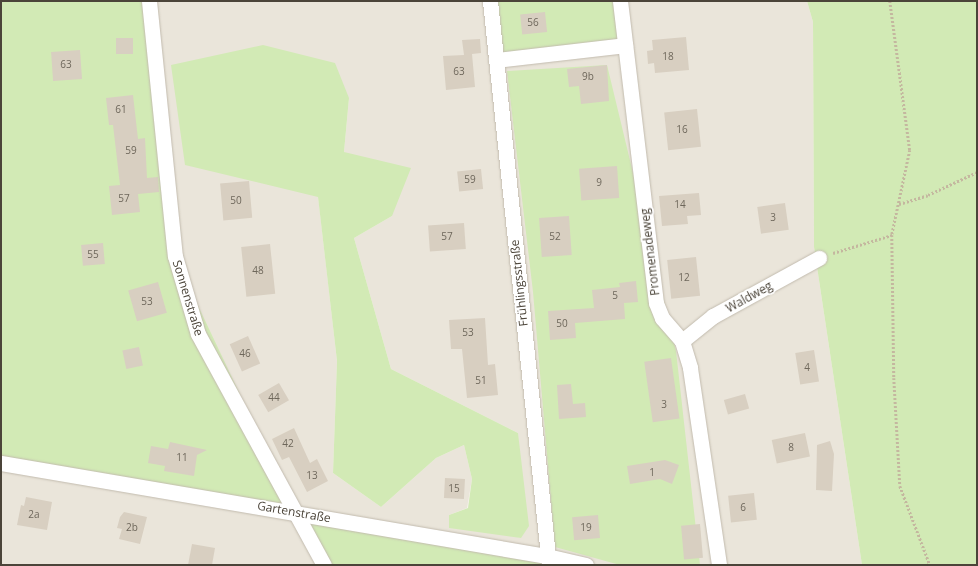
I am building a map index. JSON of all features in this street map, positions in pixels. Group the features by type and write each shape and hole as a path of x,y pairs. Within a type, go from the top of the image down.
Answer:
{"street":[{"name":"Sonnenstraße","path":"149,1 175,256 198,334 324,565"},
{"name":"Frühlingsstraße","path":"490,1 548,561"},
{"name":"Promenadeweg","path":"620,1 656,303 662,318 682,341 690,368 718,565"},
{"path":"496,60 625,45"},
{"name":"Waldweg","path":"682,341 713,316 819,258"},
{"name":"Gartenstraße","path":"1,464 296,513 548,561 586,565"}],"path":[{"path":"890,1 910,150 892,235 894,378 900,486 930,565"},
{"path":"899,204 928,195 977,172"},
{"path":"819,258 892,235"}],"shaded area":[{"path":"1,1 807,1 813,22 814,247 862,565 1,565","holes":["349,98 344,152 392,216 354,238 391,369 518,433 521,538 449,515 467,508 472,479 464,445 436,458 381,507 333,473 337,361 318,196"]}],"green space":[{"path":"1,1 149,1 175,257 296,513 1,466"},
{"path":"490,1 620,1 625,45 496,60"},
{"path":"807,1 977,1 977,565 862,565 814,247 813,22"},
{"path":"263,45 335,63 349,98 344,152 411,168 392,216 354,238 391,369 518,433 529,526 521,538 449,528 449,515 468,508 472,479 464,445 436,458 381,507 333,473 337,361 318,197 185,165 171,65"},
{"path":"607,65 676,351 700,565 620,565 555,547 533,292 507,71"},
{"path":"296,513 547,556 552,565 324,565"}],"building":[{"path":"545,12 547,32 522,35 520,15"},
{"path":"686,37 689,70 655,73 654,63 648,64 647,51 653,50 652,40"},
{"path":"116,38 133,38 133,54 116,54"},
{"path":"480,39 481,53 472,54 475,87 446,90 443,56 464,55 462,40"},
{"path":"80,50 82,79 53,81 51,52"},
{"path":"607,65 609,101 581,104 579,86 569,87 567,69"},
{"path":"133,95 138,139 145,138 147,178 158,177 159,192 138,194 140,212 112,215 109,186 120,185 113,125 109,125 106,98"},
{"path":"697,109 701,147 668,150 664,112"},
{"path":"617,166 619,198 581,201 579,169"},
{"path":"481,169 483,189 459,191 457,172"},
{"path":"249,181 252,218 223,220 220,184"},
{"path":"699,193 701,215 687,216 688,224 662,226 659,196"},
{"path":"785,203 789,230 761,234 757,207"},
{"path":"569,216 572,255 542,257 539,218"},
{"path":"464,223 466,249 430,251 428,226"},
{"path":"103,243 105,264 83,266 81,245"},
{"path":"270,244 275,294 246,297 241,247"},
{"path":"696,257 700,296 671,299 667,260"},
{"path":"636,281 638,302 624,303 625,319 575,323 576,338 550,340 548,311 594,308 592,290 620,287 619,283"},
{"path":"158,282 167,313 137,321 128,291"},
{"path":"485,318 488,365 495,364 498,395 467,398 462,349 451,349 449,320"},
{"path":"248,336 260,363 242,372 230,344"},
{"path":"139,347 143,366 126,369 122,351"},
{"path":"814,350 819,382 800,385 795,353"},
{"path":"671,358 679,418 653,422 644,362"},
{"path":"279,383 289,400 268,412 258,395"},
{"path":"571,384 573,404 585,403 586,417 559,419 557,385"},
{"path":"745,394 749,408 728,414 724,400"},
{"path":"294,428 310,463 317,459 328,481 307,492 289,457 282,460 272,439"},
{"path":"805,433 810,456 777,464 772,440"},
{"path":"830,441 834,454 832,491 816,490 817,445"},
{"path":"170,442 207,450 197,455 194,476 164,471 165,466 148,463 151,446 168,449"},
{"path":"665,460 679,465 672,484 660,479 630,484 627,466"},
{"path":"445,478 465,479 464,499 444,498"},
{"path":"754,493 757,520 731,523 728,496"},
{"path":"26,497 52,502 47,530 17,525 21,505 24,506"},
{"path":"124,512 147,517 140,544 119,539 122,529 117,528 120,517"},
{"path":"598,515 600,538 574,540 572,517"},
{"path":"700,524 703,558 684,560 681,526"},
{"path":"192,544 215,548 212,565 188,565"}]}
